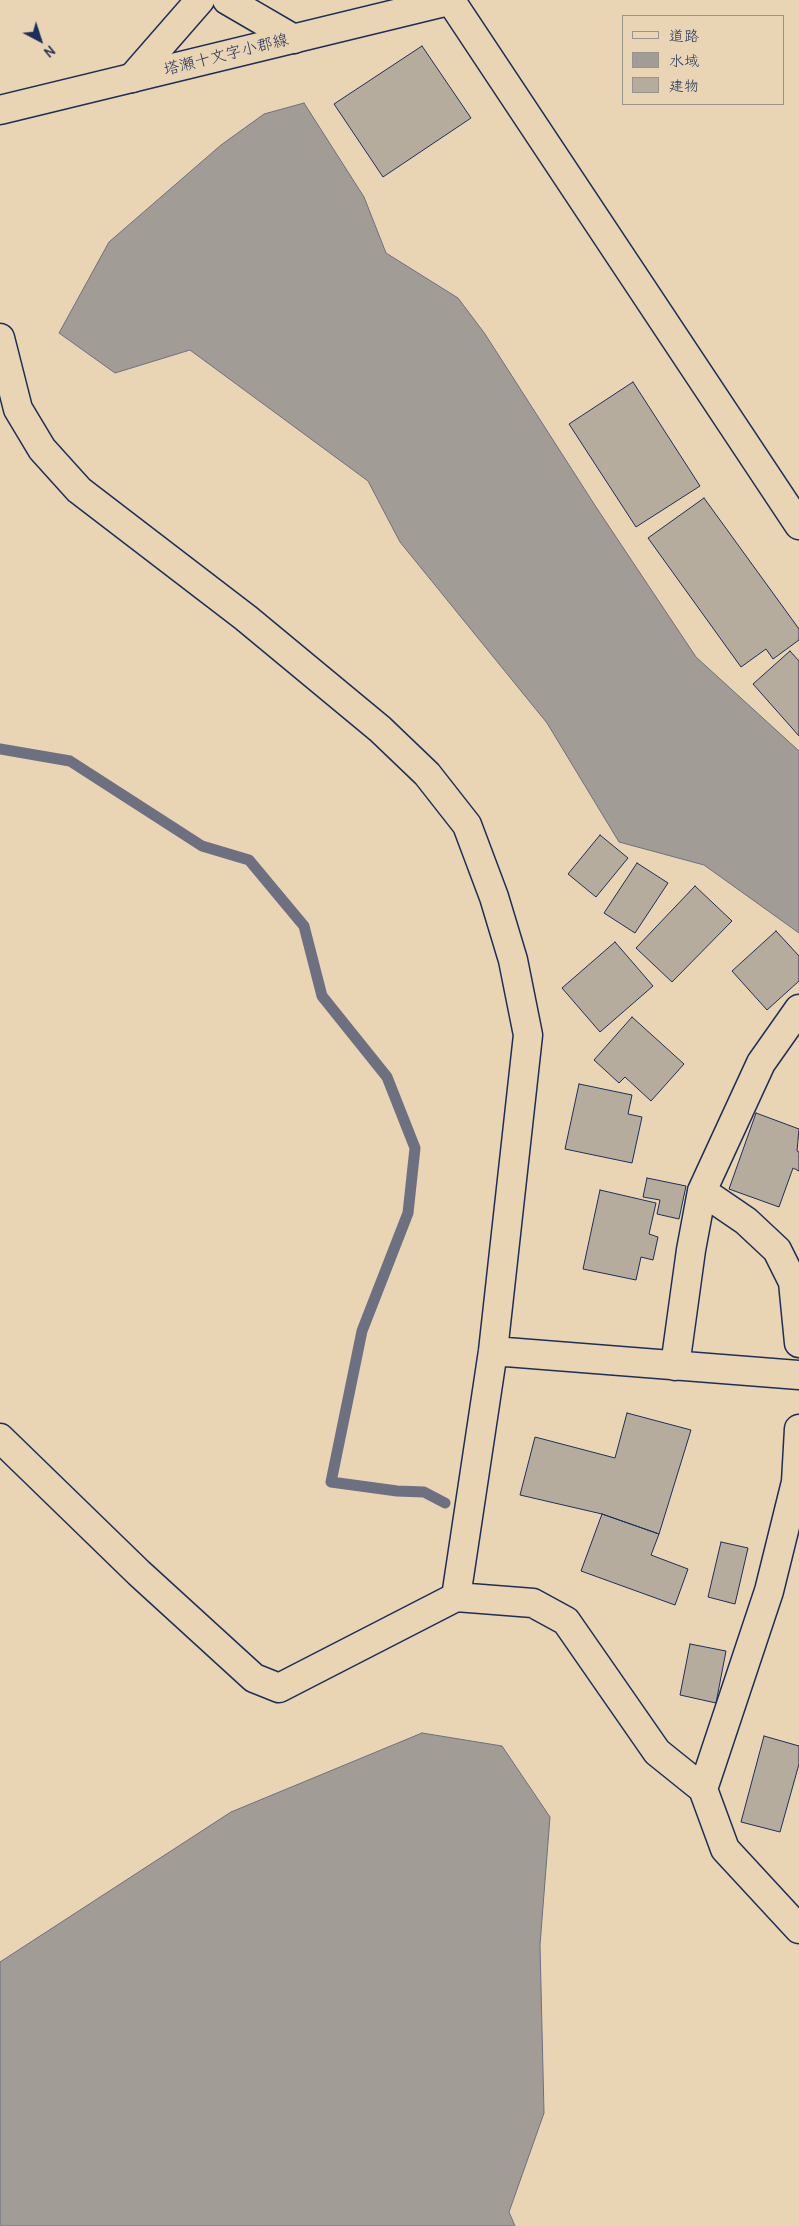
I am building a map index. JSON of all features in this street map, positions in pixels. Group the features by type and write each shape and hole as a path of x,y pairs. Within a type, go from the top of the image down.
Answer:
{"street":[{"path":"132,78 200,0"},
{"path":"227,0 294,39"},
{"path":"452,0 799,526"},
{"name":"塔瀬十文字小郡線","path":"0,110 452,0"},
{"path":"0,338 18,409 42,449 79,490 246,618 380,729 427,774 467,825 494,897 513,960 528,1035 493,1351 456,1597"},
{"path":"675,1366 691,1250 702,1191 761,1064 799,1009"},
{"path":"702,1191 746,1222 777,1250 793,1282 799,1342"},
{"path":"493,1351 799,1375"},
{"path":"702,1790 769,1591 796,1482 799,1429"},
{"path":"0,1438 139,1573 254,1678 279,1688 456,1597 533,1603 566,1621 657,1752 702,1790 726,1849 799,1929"}],"water":[{"path":"304,103 364,197 386,253 458,298 485,334 596,507 696,657 799,751 799,933 704,865 619,842 547,723 400,542 368,481 190,350 115,373 59,333 109,242 221,145 264,114"},
{"path":"422,1733 502,1746 550,1817 540,1945 544,2113 509,2212 515,2226 0,2226 0,1962 231,1812"}],"building":[{"path":"422,46 471,118 383,177 334,104"},
{"path":"633,382 700,486 636,527 569,424"},
{"path":"704,498 799,629 799,640 773,659 766,649 741,667 648,538"},
{"path":"790,651 799,661 799,736 753,684"},
{"path":"600,835 628,858 596,897 568,874"},
{"path":"637,863 668,883 635,933 604,913"},
{"path":"695,886 732,921 672,982 636,948"},
{"path":"776,931 799,956 799,981 767,1010 732,971"},
{"path":"615,942 653,986 600,1032 562,988"},
{"path":"632,1017 684,1064 651,1101 625,1077 619,1083 594,1060"},
{"path":"579,1084 632,1095 628,1114 642,1117 632,1163 565,1149"},
{"path":"756,1113 799,1129 797,1151 799,1152 799,1171 793,1168 779,1207 729,1189"},
{"path":"647,1178 686,1186 679,1219 657,1214 660,1200 643,1197"},
{"path":"600,1190 656,1203 649,1234 658,1237 653,1260 641,1257 636,1280 583,1269"},
{"path":"627,1413 691,1430 659,1534 602,1514 520,1495 535,1437 615,1458"},
{"path":"602,1514 659,1534 651,1555 688,1569 675,1605 581,1571"},
{"path":"721,1542 748,1548 735,1604 708,1597"},
{"path":"690,1644 726,1651 716,1703 680,1695"},
{"path":"764,1736 799,1746 799,1764 780,1832 741,1822"}],"waterway":[{"path":"0,749 70,761 202,846 249,860 304,926 322,996 387,1077 415,1148 408,1213 362,1331 331,1482 397,1491 424,1492 445,1503"}]}
